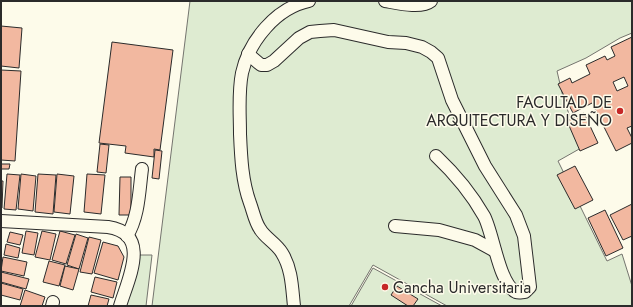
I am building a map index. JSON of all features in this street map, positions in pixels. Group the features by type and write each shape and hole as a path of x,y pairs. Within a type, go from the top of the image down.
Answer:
{"street":[{"path":"294,306 292,281 283,253 259,228 249,201 241,161 240,93 242,72 248,54 266,26 278,15 309,1"},
{"path":"385,1 420,5 431,1"},
{"path":"248,54 261,65 268,65 299,38 310,32 334,30 388,42 406,43 422,47 438,58 452,100 485,166 516,215 524,236 530,288 525,292 517,292 510,287 495,252 485,218 455,174 436,156"},
{"path":"127,236 133,227 136,218 142,169"},
{"path":"1,221 108,227 116,228 122,231 132,242 135,254 134,263 120,306"},
{"path":"395,226 439,230 475,240 495,252"}],"green space":[{"path":"190,1 632,1 632,33 620,38 586,58 557,71 563,97 581,148 558,161 607,261 622,254 632,286 632,306 447,306 373,265 349,306 152,306"},
{"path":"138,255 152,255 146,306 125,306"},
{"name":"Cancha Universitaria","path":"373,268 442,306 351,306"}],"building":[{"path":"1,26 22,28 19,68 1,66"},
{"path":"632,37 632,126 627,128 632,138 632,143 616,151 592,103 573,113 558,84 570,78 572,83 590,74 586,65 605,56 607,60 615,56 611,47","holes":["624,77 628,86 617,91 613,82"]},
{"path":"112,42 173,50 160,150 154,149 154,157 125,153 126,146 99,143"},
{"path":"1,70 21,71 15,161 1,160"},
{"path":"584,113 598,143 580,151 567,121"},
{"path":"100,144 109,145 106,173 97,172"},
{"path":"155,150 162,151 159,179 152,178"},
{"path":"1,164 10,164 9,169 1,169"},
{"path":"575,166 593,200 575,209 557,175"},
{"path":"7,174 20,175 16,210 4,209"},
{"path":"21,174 36,176 33,211 18,209"},
{"path":"38,174 56,175 53,214 35,212"},
{"path":"57,174 74,176 70,214 54,212"},
{"path":"87,174 105,175 101,214 84,212"},
{"path":"120,177 131,177 131,215 119,215"},
{"path":"1,181 3,181 2,208 1,208"},
{"path":"632,204 632,236 623,240 610,215"},
{"path":"605,210 623,248 606,256 588,218"},
{"path":"26,231 38,233 34,255 22,253"},
{"path":"42,231 56,234 50,260 35,257"},
{"path":"60,231 75,235 66,264 52,260"},
{"path":"10,232 23,235 20,245 7,242"},
{"path":"76,234 88,238 79,269 67,265"},
{"path":"89,237 101,240 92,274 80,272"},
{"path":"103,242 118,246 124,257 118,280 94,273"},
{"path":"6,244 20,248 18,258 4,255"},
{"path":"3,257 27,262 24,276 1,271"},
{"path":"49,261 65,265 59,286 43,282"},
{"path":"65,266 79,269 73,290 60,286"},
{"path":"1,272 29,279 26,289 1,282"},
{"path":"95,277 117,282 113,298 91,292"},
{"path":"1,283 23,289 20,300 1,295"},
{"path":"397,286 418,299 413,306 408,306 391,295"},
{"path":"25,290 45,297 42,306 20,306"},
{"path":"91,295 109,299 107,306 88,306"}],"place":[{"name":"FACULTAD DE ARQUITECTURA Y DISEÑO","path":"620,111"},
{"name":"Cancha Universitaria","path":"385,287"}]}
